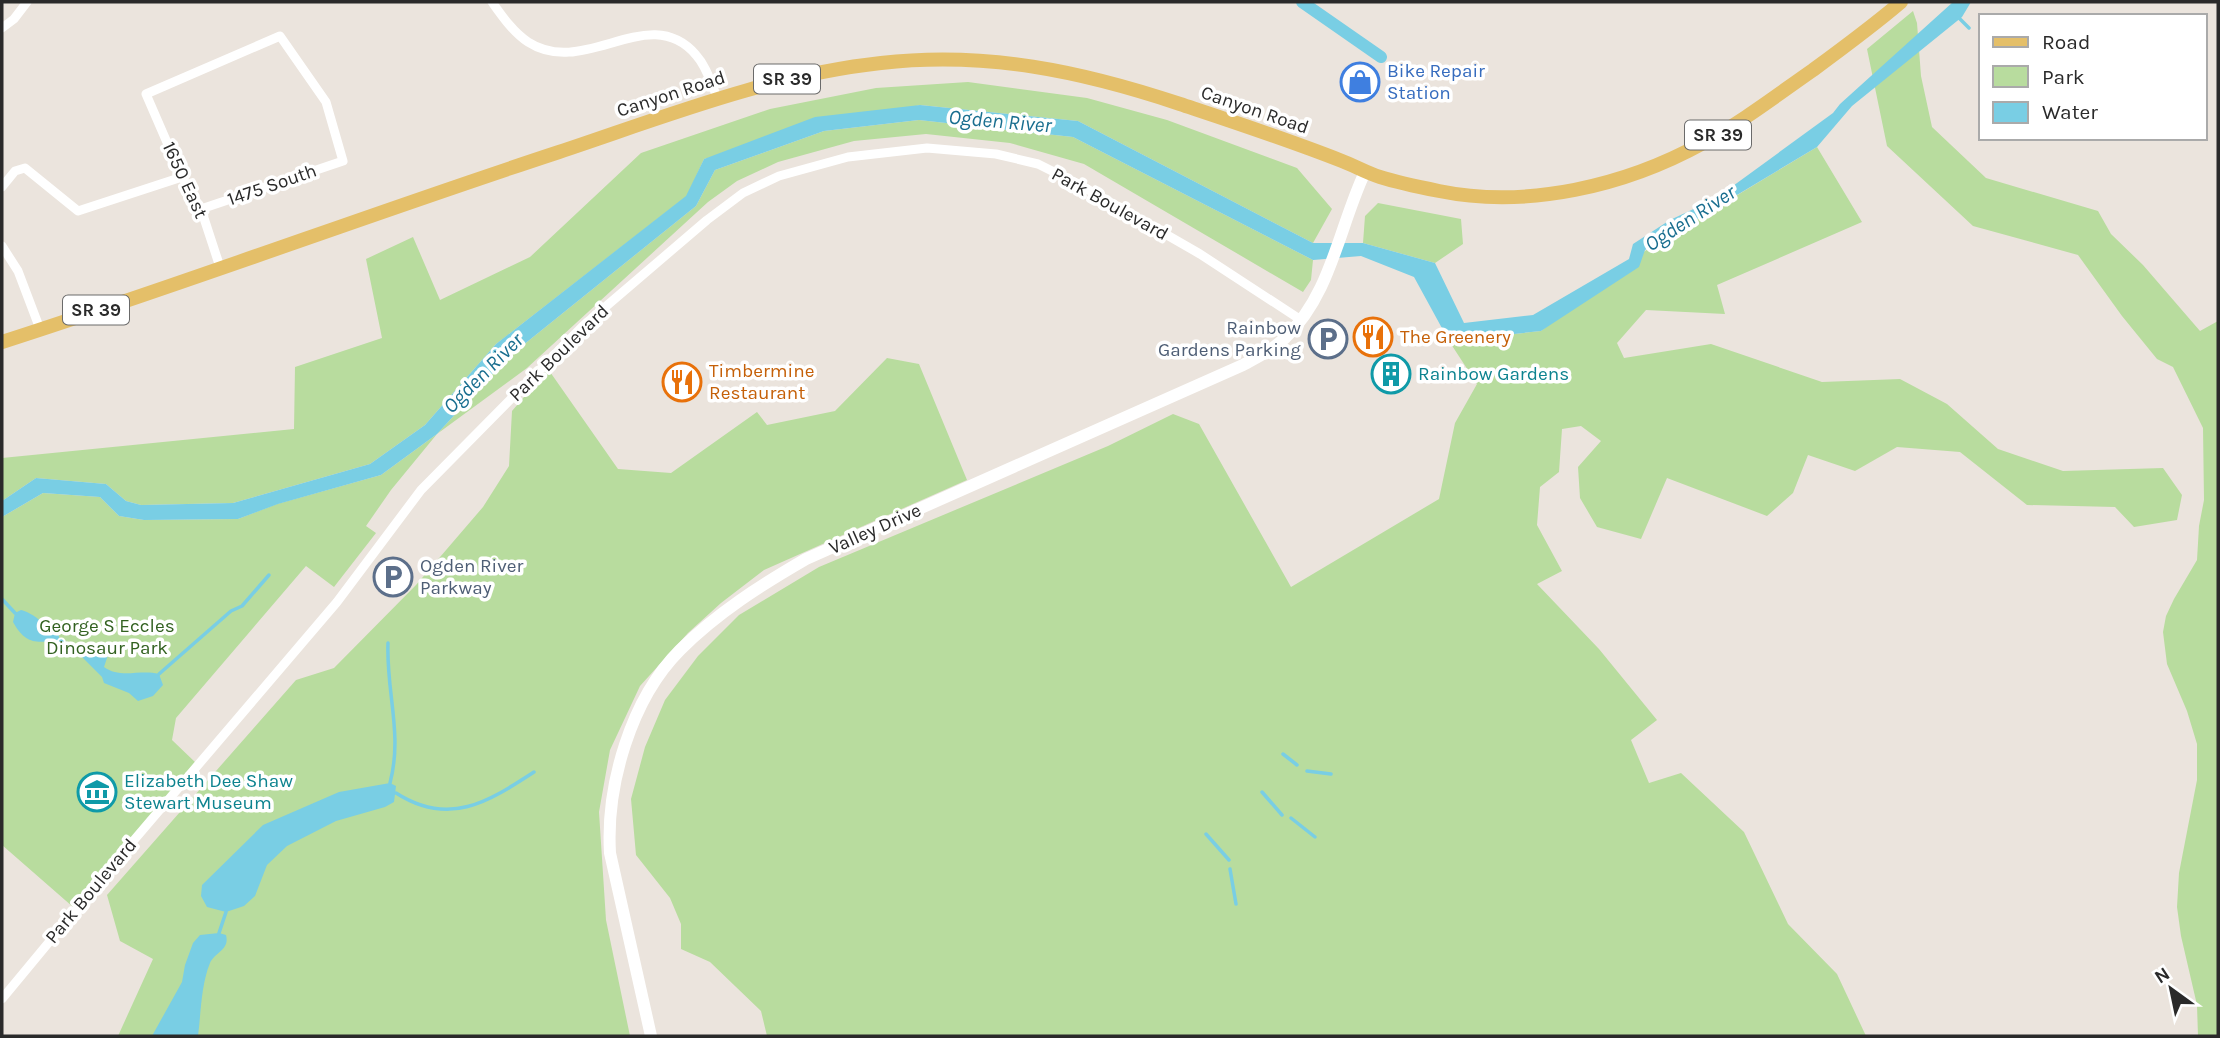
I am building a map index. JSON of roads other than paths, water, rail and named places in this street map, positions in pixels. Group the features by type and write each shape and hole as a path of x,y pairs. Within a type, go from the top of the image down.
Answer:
{"main road":[{"name":"SR 39","path":"1365,172 1440,191 1492,197 1542,194 1611,181 1662,163 1729,128 1816,67 1901,2"},
{"name":"Canyon Road","path":"2,342 415,199 718,99 794,78 878,63 958,59 1031,65 1096,78 1239,124 1365,172"}],"street":[{"path":"2,28 14,19 27,2"},
{"path":"492,2 509,25 528,41 559,52 579,52 638,36 666,34 695,54 705,67 718,99"},
{"name":"1650 East","path":"220,267 201,209 182,177 146,94 280,36 326,102 343,160"},
{"name":"Park Boulevard","path":"2,999 152,818 311,633 421,490 583,326 697,228 743,193 779,176 848,157 927,148 996,154 1038,164 1080,185 1200,254 1301,320"},
{"name":"1475 South","path":"201,209 343,160"},
{"path":"2,187 15,171 26,168 78,211 182,177"},
{"name":"Valley Drive","path":"651,1036 610,853 608,823 626,741 646,695 678,651 722,613 767,581 806,559 1267,352 1285,338 1301,320 1327,274 1365,172"},
{"path":"2,246 18,271 40,329"}],"water":[{"name":"Ogden River","path":"1953,2 1971,2 1962,17 1852,106 1817,147 1645,250 1639,267 1541,331 1449,341 1414,277 1361,256 1313,260 1073,137 919,120 824,131 715,170 696,206 507,358 437,434 381,475 278,504 238,519 144,520 119,516 100,497 43,493 2,517 2,501 36,478 106,484 126,501 141,505 233,503 370,464 425,425 496,344 686,196 704,159 815,117 920,105 1078,121 1313,243 1363,243 1435,263 1464,323 1533,315 1629,259 1633,244 1670,220 1715,199 1833,113"},
{"path":"21,610 56,627 60,640 38,642 27,639 13,622 15,613"},
{"path":"98,644 109,652 104,667 110,671 159,674 163,685 153,696 138,701 129,693 104,683 102,677 79,652"},
{"path":"390,783 396,786 394,802 336,821 287,846 267,865 255,896 244,906 226,912 207,907 201,896 202,885 263,825 339,792"},
{"path":"200,935 226,935 227,940 221,951 212,959 207,972 198,1036 152,1036 182,982 193,943"}],"waterway":[{"path":"1302,2 1381,57"},
{"path":"1958,17 1969,28"},
{"path":"159,674 231,611 242,606 269,575"},
{"path":"2,599 15,613"},
{"path":"60,640 79,652"},
{"path":"388,643 395,730 394,765 390,783"},
{"path":"1283,754 1297,765"},
{"path":"1307,771 1331,774"},
{"path":"396,793 415,803 451,809 484,801 534,772"},
{"path":"1262,792 1282,815"},
{"path":"1291,818 1315,837"},
{"path":"1206,834 1229,860"},
{"path":"1230,869 1236,904"},
{"path":"219,933 226,912"}],"place":[{"name":"Bike Repair Station","path":"1360,82"},
{"name":"The Greenery","path":"1373,337"},
{"name":"Rainbow Gardens Parking","path":"1328,339"},
{"name":"Rainbow Gardens","path":"1391,374"},
{"name":"Timbermine Restaurant","path":"682,382"},
{"name":"Ogden River Parkway","path":"393,577"},
{"name":"Elizabeth Dee Shaw Stewart Museum","path":"97,792"}],"park label":[{"name":"George S Eccles Dinosaur Park","path":"107,637"}]}
